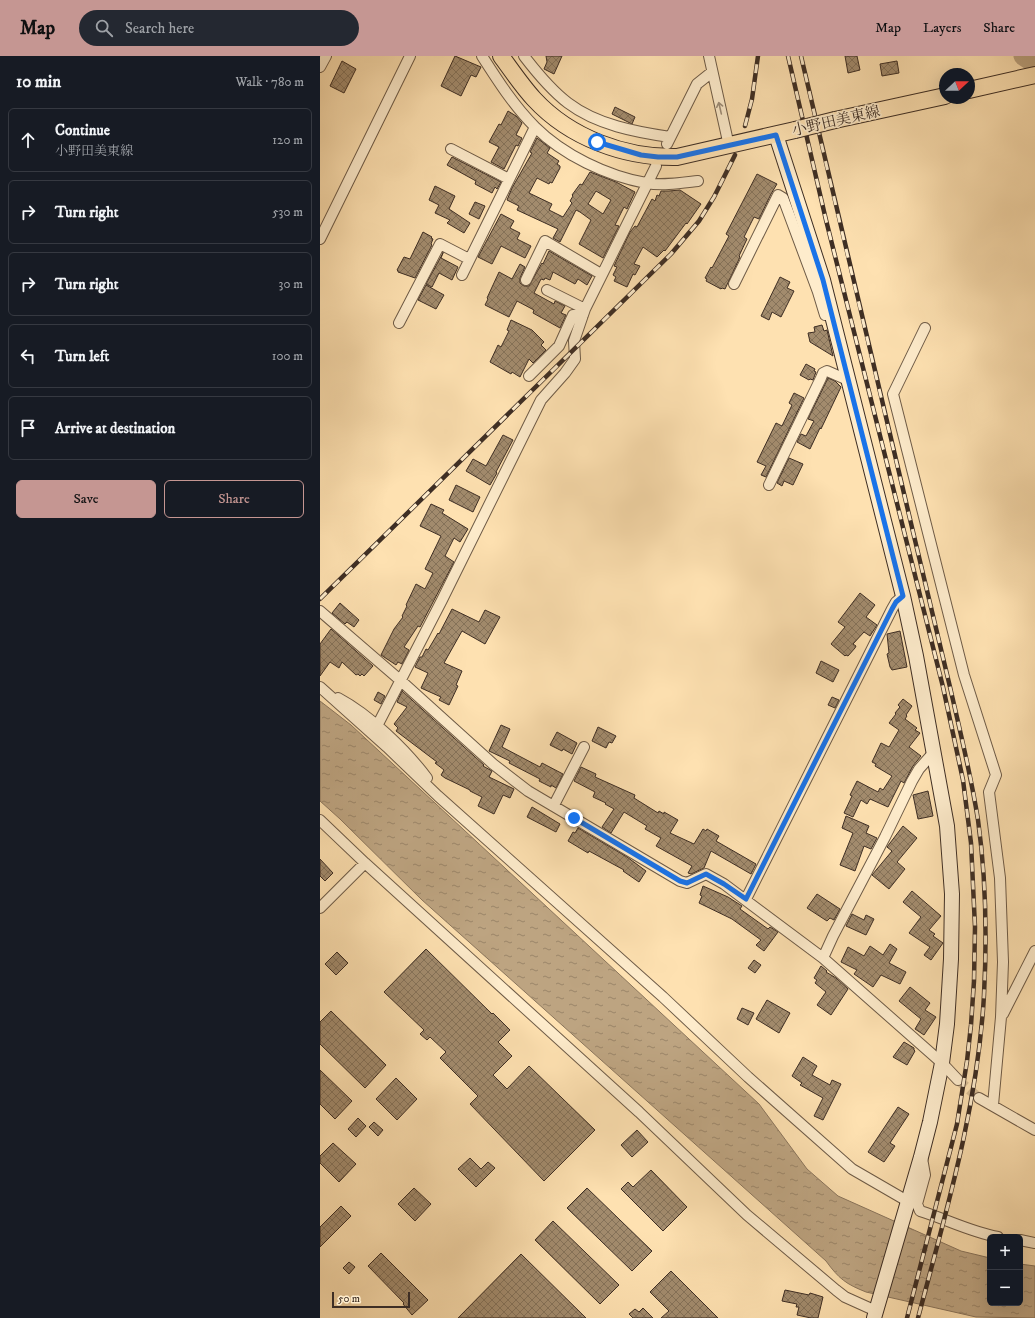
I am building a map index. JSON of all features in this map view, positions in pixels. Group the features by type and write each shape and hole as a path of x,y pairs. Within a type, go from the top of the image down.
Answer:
{"main road":[{"name":"小野田美東線","path":"501,56 535,100 563,123 597,142 641,155 658,157 677,157 729,146 835,120 939,97"},
{"path":"975,89 1033,76"}],"street":[{"path":"320,67 326,56"},
{"path":"320,239 410,56"},
{"path":"482,56 509,97 534,127 554,144 597,168 616,175 647,183 668,184 698,181"},
{"path":"524,56 548,86 569,103 585,113 623,128 669,140 697,84 712,72"},
{"path":"709,56 729,146"},
{"path":"462,275 534,127"},
{"path":"320,820 365,863 640,1112 753,1220 840,1293 877,1310 930,1122 942,1063 947,1024 951,960 952,894 947,826 916,656 903,596 850,381 823,280 776,135"},
{"path":"451,149 508,179"},
{"path":"377,726 442,600 541,400 565,373 575,359 574,340 584,312 601,274 656,166"},
{"path":"734,284 778,196 783,198 826,317 833,318"},
{"path":"526,280 545,241 601,274"},
{"path":"399,323 440,244 469,259"},
{"path":"547,290 584,312"},
{"path":"529,376 559,346 573,315 584,312"},
{"path":"925,328 893,394 964,675 996,775 989,792 1000,878 1003,962 1001,1018 992,1105"},
{"path":"769,485 822,378 823,373 827,371 834,373 850,381"},
{"path":"746,899 892,609 896,602 903,596"},
{"path":"320,611 400,680 493,764 528,791 680,881 687,883 706,874 724,884 823,958 942,1063 958,1080"},
{"path":"320,687 387,747 438,796 662,997 748,1077 852,1169 907,1206"},
{"path":"332,699 338,698 347,703 377,726 414,761 438,796"},
{"path":"554,806 584,747"},
{"path":"823,958 912,781 919,769 934,752"},
{"path":"320,908 365,863"},
{"path":"1001,1018 1035,952"},
{"path":"979,1098 1035,1130"},
{"path":"921,1156 926,1175 917,1204 920,1211 948,1220 976,1232 987,1234"},
{"path":"1023,1241 1035,1243"}],"water":[{"path":"320,701 351,725 759,1104 807,1169 838,1196 961,1251 987,1257 987,1306 1023,1306 1023,1264 1035,1266 1035,1318 976,1317 866,1292 839,1277 826,1261 422,900 320,801"}],"building":[{"path":"455,56 481,67 476,77 471,75 461,96 441,86"},
{"path":"546,56 562,56 554,74 544,69 547,62"},
{"path":"845,56 857,56 860,70 848,73"},
{"path":"342,61 356,69 344,93 330,86"},
{"path":"897,61 899,73 882,76 880,64"},
{"path":"615,107 635,117 632,124 612,114"},
{"path":"508,111 516,116 522,123 516,135 522,138 518,146 516,145 504,169 491,162 499,147 489,142 499,124 501,125"},
{"path":"537,138 550,148 547,153 559,161 557,164 560,168 552,183 550,182 549,184 537,178 529,193 552,204 549,210 563,217 572,203 570,201 573,196 572,195 580,184 582,185 590,172 616,182 635,192 627,209 624,207 615,225 619,226 603,258 579,244 591,220 580,212 576,210 560,242 553,238 558,229 517,210 519,206 507,200 512,188 532,153 530,152","holes":["596,191 611,200 603,214 588,204"]},
{"path":"452,157 501,182 497,189 495,187 492,193 475,184 476,181 447,165"},
{"path":"757,174 777,184 759,219 754,217 744,237 747,239 739,256 740,257 725,289 721,289 706,281 707,279 705,278 729,236 726,234"},
{"path":"435,186 455,196 449,209 470,223 464,233 447,223 450,220 435,213 439,205 429,200"},
{"path":"680,190 701,204 687,224 686,223 665,251 664,250 657,257 643,247 634,264 640,266 635,275 633,274 627,287 614,281 616,277 613,275 617,267 614,266 630,232 635,226 637,227 652,199 655,201 657,195 659,196 661,191"},
{"path":"475,202 485,206 479,219 469,214"},
{"path":"501,214 514,221 510,228 520,233 517,239 531,246 525,258 501,246 492,264 478,257"},
{"path":"423,232 432,237 432,245 415,278 398,272 397,270 404,257 410,259"},
{"path":"549,251 592,276 587,285 578,279 575,284 553,272 550,280 545,278 544,280 541,279 534,293 554,304 555,301 565,306 561,313 566,315 560,328 533,313 534,310 517,301 509,317 485,305 499,272 512,279 520,264 525,267 520,278 520,283 524,286 529,286 542,263 543,264"},
{"path":"443,253 441,258 458,267 452,280 439,273 432,287 426,284"},
{"path":"780,277 790,282 787,288 794,291 781,317 772,312 769,320 761,316"},
{"path":"426,285 444,295 436,309 418,300"},
{"path":"511,320 532,330 544,342 541,345 546,350 533,363 529,359 520,377 512,372 511,374 490,362 498,345 501,347 509,331 507,330"},
{"path":"822,325 824,331 827,330 833,356 810,342 808,333 815,332 814,327"},
{"path":"806,364 815,369 814,371 816,372 813,380 809,380 800,375"},
{"path":"828,378 835,381 841,387 810,449 797,442 801,434 806,436 814,421 808,419"},
{"path":"794,393 804,398 766,477 761,475 766,466 757,462 776,423 782,426 792,405 789,403"},
{"path":"503,435 513,440 490,485 466,471 473,459 486,466"},
{"path":"789,458 803,464 793,485 784,481 782,486 777,483"},
{"path":"456,485 480,497 473,512 449,500"},
{"path":"431,504 444,510 442,513 468,529 460,542 454,538 445,556 454,562 420,627 418,626 404,647 409,650 402,664 398,662 396,665 381,655 394,629 403,617 402,616 407,606 406,605 416,584 425,589 433,573 425,569 441,536 420,526"},
{"path":"860,593 875,605 866,617 877,625 870,636 864,632 853,644 856,646 855,648 848,656 845,656 831,644 845,627 838,622"},
{"path":"340,603 359,620 354,627 347,622 345,624 332,613"},
{"path":"452,609 479,622 485,610 500,617 485,644 462,631 444,663 462,671 456,685 458,686 449,705 439,700 441,697 421,688 428,673 415,667 420,657 422,657 426,649 428,650 438,633 439,634"},
{"path":"331,629 373,666 364,676 362,674 360,676 358,674 356,675 342,662 339,668 330,662 320,676 320,644"},
{"path":"900,631 907,667 892,670 887,654 889,653 887,634"},
{"path":"821,661 839,670 833,682 816,673"},
{"path":"402,691 484,765 483,766 492,771 489,777 514,789 510,798 503,795 494,814 478,806 482,797 441,775 444,770 435,763 437,762 396,731 398,728 394,724 407,707 397,702"},
{"path":"378,692 385,696 381,704 374,700"},
{"path":"832,697 839,700 835,708 828,705"},
{"path":"903,699 912,706 905,719 917,728 915,730 920,733 909,747 921,756 913,766 904,783 901,781 888,807 870,799 867,804 861,800 853,817 844,813 852,796 850,795 857,781 878,792 880,788 883,790 892,776 875,766 876,764 872,762 881,743 889,747 899,730 889,723 896,714 895,713 900,707 898,705"},
{"path":"501,725 510,729 502,747 540,767 542,763 563,774 556,788 539,781 540,779 509,763 510,761 489,751"},
{"path":"598,727 616,736 612,743 609,742 606,748 592,741"},
{"path":"557,732 577,743 572,754 563,749 562,751 550,745"},
{"path":"581,767 596,774 595,777 635,795 634,798 658,813 659,811 664,814 664,812 678,820 670,833 694,844 703,829 706,831 707,829 719,836 716,841 756,864 751,874 711,851 704,868 691,874 688,873 692,866 656,846 661,838 645,829 647,826 624,812 611,833 602,827 614,809 605,804 606,803 593,797 595,792 574,781"},
{"path":"928,791 933,816 918,819 913,795"},
{"path":"532,807 560,824 556,832 527,817"},
{"path":"846,816 869,826 866,833 877,838 871,849 864,846 855,871 840,865 853,833 842,828"},
{"path":"903,826 917,838 897,862 905,869 889,889 872,875 892,851 887,847"},
{"path":"578,828 627,857 646,871 639,882 623,871 624,870 589,851 588,853 568,841 573,832 575,833"},
{"path":"320,859 333,873 325,881 320,876"},
{"path":"703,886 728,897 742,906 740,909 768,929 770,927 778,932 764,951 756,945 761,940 732,919 699,903 702,896 700,895"},
{"path":"912,891 941,916 929,930 935,934 933,936 943,943 931,960 924,955 930,947 909,933 921,917 903,902"},
{"path":"817,894 840,909 834,920 830,918 827,921 807,908"},
{"path":"852,914 864,920 866,915 874,919 866,935 846,926"},
{"path":"890,944 897,949 889,963 906,972 900,984 881,975 873,987 854,974 857,970 841,962 848,947 864,956 870,946 883,955"},
{"path":"426,949 510,1030 498,1042 512,1056 493,1075 507,1089 529,1066 595,1130 544,1181 470,1104 478,1096 440,1058 446,1052 430,1037 427,1040 420,1034 424,1030 384,992"},
{"path":"337,952 348,963 336,975 325,964"},
{"path":"754,960 761,965 755,973 748,968"},
{"path":"821,966 827,971 826,972 836,978 848,989 831,1015 817,1005 826,992 815,983 817,980 814,978"},
{"path":"910,987 930,1003 925,1010 936,1017 924,1035 915,1029 921,1019 899,1001"},
{"path":"767,1000 790,1013 779,1033 756,1019"},
{"path":"742,1008 754,1013 748,1025 737,1019"},
{"path":"331,1011 386,1065 365,1088 320,1044 320,1022"},
{"path":"904,1042 914,1048 915,1051 907,1065 893,1057"},
{"path":"803,1057 817,1066 812,1075 830,1085 832,1080 841,1084 823,1120 814,1116 823,1098 800,1085 802,1083 792,1076"},
{"path":"320,1070 352,1101 335,1119 320,1104"},
{"path":"396,1078 417,1099 397,1120 376,1099"},
{"path":"898,1107 909,1114 890,1143 895,1146 884,1162 868,1152"},
{"path":"358,1118 366,1126 356,1137 348,1129"},
{"path":"374,1122 383,1130 378,1136 369,1127"},
{"path":"637,1130 648,1142 632,1157 621,1145"},
{"path":"333,1143 356,1164 339,1182 320,1163 320,1156"},
{"path":"470,1158 481,1169 488,1162 495,1168 476,1187 458,1169"},
{"path":"651,1170 687,1207 663,1231 621,1189 628,1182 633,1187"},
{"path":"414,1188 431,1204 415,1221 398,1204"},
{"path":"587,1188 652,1251 632,1271 567,1208"},
{"path":"341,1206 351,1216 320,1247 320,1227"},
{"path":"553,1221 619,1285 600,1304 535,1240"},
{"path":"381,1253 428,1300 412,1315 403,1304 404,1303 368,1266"},
{"path":"521,1254 586,1318 458,1318"},
{"path":"349,1262 355,1267 349,1274 343,1268"},
{"path":"671,1271 718,1318 661,1318 669,1311 650,1292"},
{"path":"785,1290 809,1295 810,1293 823,1297 818,1318 797,1315 799,1307 796,1307 797,1304 782,1301"},
{"path":"643,1308 653,1318 633,1318 629,1314 635,1309 639,1312"}],"waterway":[{"path":"1023,56 1035,64"}],"tunnel":[{"path":"958,1080 979,1098"}],"railway":[{"path":"745,126 752,99 758,56"},
{"path":"788,56 826,220 943,687 963,780 971,843 975,927 974,981 967,1061 957,1124 907,1318"},
{"path":"801,56 969,770 978,820 983,863 986,929 981,1036 968,1118 950,1198 918,1318"},
{"path":"320,599 671,254 699,221 714,197 735,155"}],"route":[{"path":"574,818 680,881 687,883 706,874 746,899 765,862 766,856 892,609 896,602 903,596 850,381 823,280 776,135 677,157 641,155 609,147 597,142"}]}
